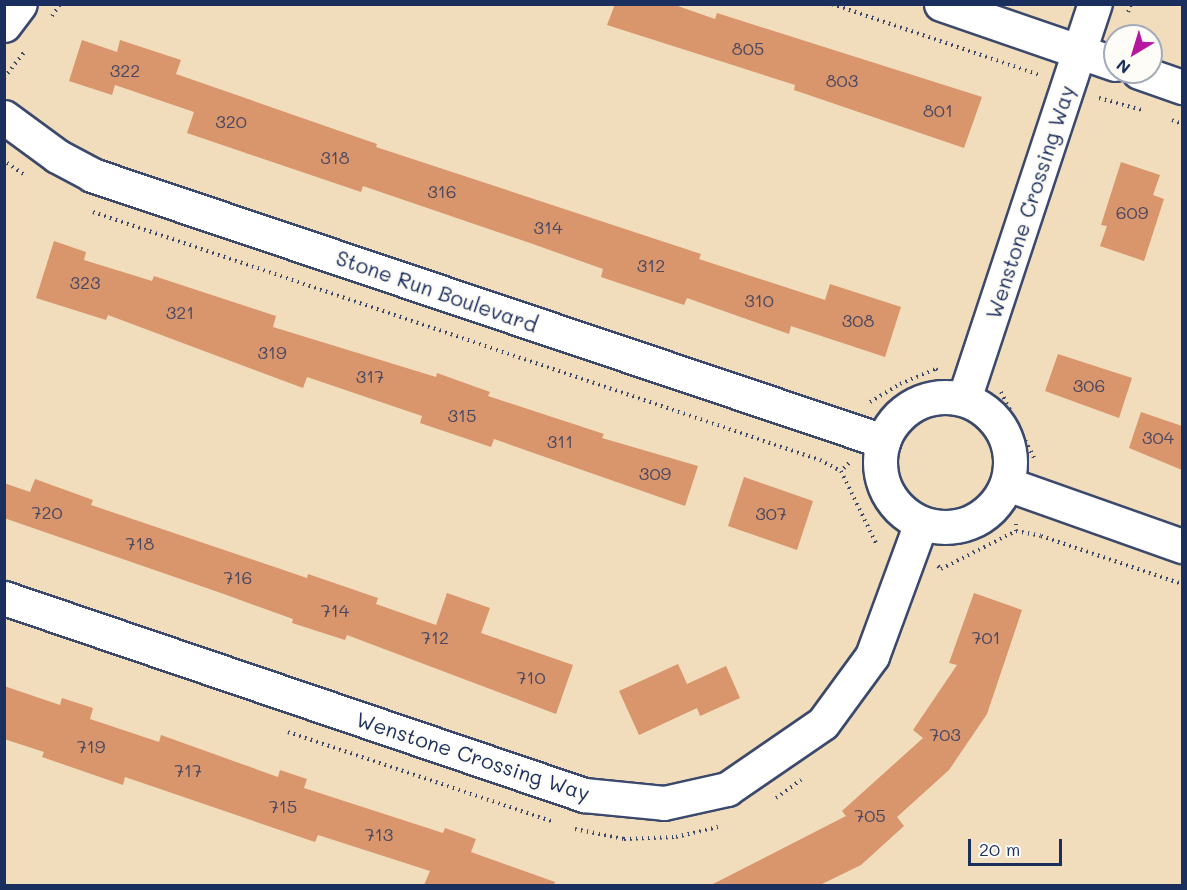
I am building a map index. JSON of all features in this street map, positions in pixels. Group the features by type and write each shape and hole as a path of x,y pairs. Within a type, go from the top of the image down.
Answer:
{"street":[{"path":"4,25 20,4"},
{"path":"941,4 1103,60"},
{"name":"Wenstone Crossing Way","path":"966,390 1095,4"},
{"path":"1163,80 1182,87"},
{"name":"Stone Run Boulevard","path":"4,117 57,156 92,175 883,441"},
{"path":"1019,476 997,503 981,517 963,525 942,528 921,523 904,513 882,480 880,460 883,441 892,423 924,400 945,397 966,390 998,424 1008,443 1011,464 1019,476 1182,546"},
{"name":"Wenstone Crossing Way","path":"4,598 584,795 663,803 727,789 823,723 872,656 921,523"}],"path":[{"path":"832,4 1040,76"},
{"path":"4,161 30,179"},
{"path":"90,211 820,460 841,471 877,546 874,556"},
{"path":"866,404 936,369 966,390 1001,391 1019,423 1036,462 1019,476"},
{"path":"841,471 850,462"},
{"path":"1016,518 1016,531"},
{"path":"931,560 941,569 1016,531 1041,536 1182,584"},
{"path":"877,546 883,545"}],"building":[{"path":"615,4 672,4 715,19 717,13 982,97 964,148 794,90 795,85 607,25"},
{"path":"82,40 117,52 120,40 181,60 176,74 377,144 376,147 701,254 699,259 825,300 830,284 901,307 885,357 791,326 789,334 687,298 684,305 601,277 603,269 530,243 363,186 361,192 187,133 194,112 115,85 112,95 69,81"},
{"path":"1121,162 1160,175 1153,195 1164,199 1144,261 1100,246 1107,226 1101,225"},
{"path":"54,241 86,252 84,260 152,281 154,276 276,316 273,327 436,377 437,373 490,392 488,396 604,434 602,438 698,466 685,506 494,439 491,447 420,423 422,416 307,377 303,388 108,315 106,320 36,298"},
{"path":"1058,354 1132,378 1119,418 1045,391"},
{"path":"1141,412 1182,426 1182,470 1129,448"},
{"path":"744,477 813,501 797,550 728,526"},
{"path":"35,479 93,500 91,505 307,578 308,574 378,598 376,604 436,625 447,593 490,608 481,633 573,665 556,714 347,635 345,640 292,623 293,619 4,518 4,483 30,492"},
{"path":"974,593 1022,610 987,714 949,770 897,817 904,826 861,865 820,885 711,885 846,816 842,811 923,738 913,730 957,665 949,663"},
{"path":"678,664 687,684 726,666 740,698 700,716 697,708 639,735 619,691"},
{"path":"4,686 60,705 62,698 93,708 90,719 159,742 161,735 278,777 280,770 307,779 304,788 443,833 445,828 476,839 471,852 555,882 554,885 424,885 430,871 318,835 315,842 125,777 123,785 42,757 44,752 4,739"}]}
